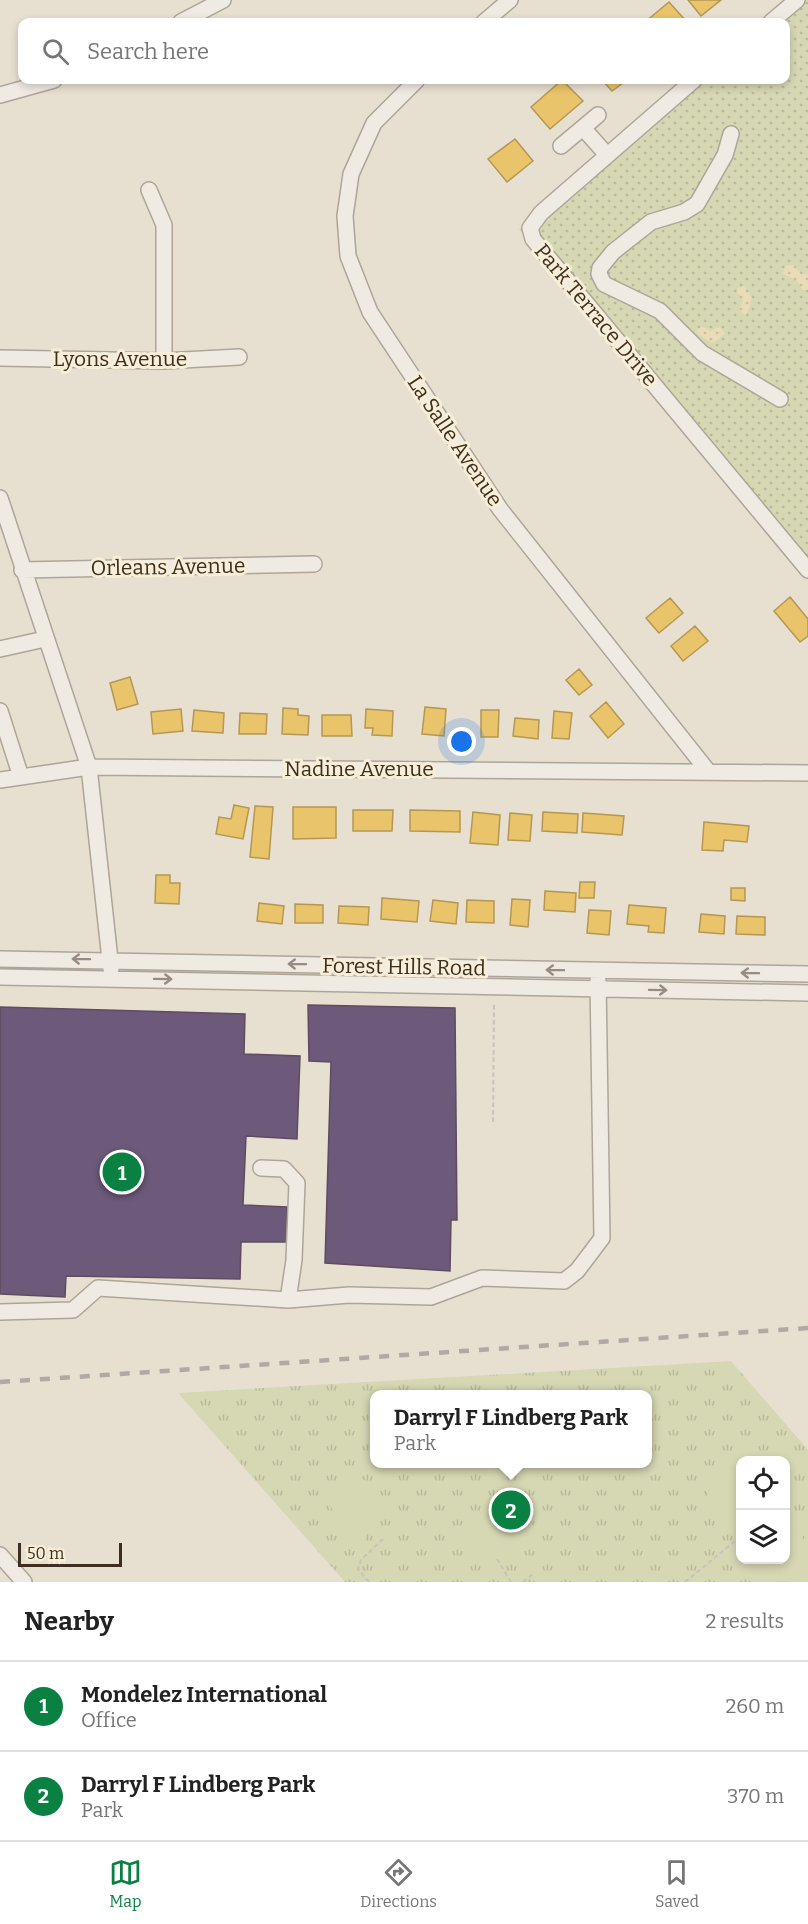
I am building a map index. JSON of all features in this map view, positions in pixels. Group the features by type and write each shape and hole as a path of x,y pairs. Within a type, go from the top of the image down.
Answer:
{"street":[{"path":"189,18 223,0"},
{"path":"489,18 510,0"},
{"path":"765,18 786,0"},
{"path":"776,18 797,0"},
{"path":"0,95 40,84"},
{"name":"La Salle Avenue","path":"413,84 374,123 351,174 345,216 348,256 370,312 500,509 707,770"},
{"name":"Park Terrace Drive","path":"689,84 541,213 530,228 533,239 808,570"},
{"path":"699,84 538,222 533,229 535,239 808,560"},
{"path":"561,146 598,115"},
{"path":"583,128 607,155"},
{"path":"731,134 724,155 697,204 684,212 651,222 614,252 600,268 599,274 604,284 660,311 702,353 780,399"},
{"path":"149,190 164,225 164,361"},
{"name":"Lyons Avenue","path":"0,358 164,361 239,357"},
{"path":"0,498 89,767 112,978"},
{"name":"Orleans Avenue","path":"22,570 314,564"},
{"path":"0,649 45,639"},
{"path":"0,711 21,777"},
{"name":"Nadine Avenue","path":"0,780 89,767 707,770 808,773"},
{"name":"Forest Hills Road","path":"0,959 808,974"},
{"path":"0,1312 73,1310 98,1288 288,1300 349,1295 431,1297 482,1278 564,1281 577,1271 602,1238 597,971"},
{"name":"Forest Hills Road","path":"0,977 808,993"},
{"path":"261,1168 284,1169 297,1183 294,1260 288,1300"},
{"path":"0,1555 24,1582"}],"path":[{"path":"493,1122 494,1004"},
{"path":"369,1582 358,1569 361,1560 383,1539"},
{"path":"685,1582 736,1542"},
{"path":"497,1559 511,1582"},
{"path":"523,1582 534,1573"}],"green space":[{"path":"793,0 808,0 808,567 519,229 693,84 790,84 790,18 771,18"},
{"path":"731,1361 808,1450 808,1582 345,1582 178,1393"},
{"path":"736,1467 736,1523 732,1526 712,1515 707,1493 718,1475"},
{"path":"361,1478 379,1490 388,1510 366,1530 365,1544 345,1541 344,1526 328,1503 339,1483"},
{"path":"508,1496 534,1527 490,1564 464,1533"},
{"path":"790,1513 792,1513 792,1524 808,1545 808,1581 759,1582 752,1564 790,1564"}],"sand":[{"path":"794,265 801,273 808,275 808,290 803,290 796,280 783,274 785,266"},
{"path":"744,286 752,298 746,316 739,310 743,300 737,292 738,288"},
{"path":"701,326 710,331 720,327 725,334 712,343 698,334 697,329"}],"building: Homes":[{"path":"688,0 721,0 701,16"},
{"path":"669,2 683,18 650,18"},
{"path":"557,84 566,84 583,101 550,129 531,107"},
{"path":"606,84 622,84 612,91"},
{"path":"515,139 533,161 507,182 488,159"},
{"path":"790,597 808,619 808,636 800,642 774,611"},
{"path":"670,598 683,613 659,633 646,618"},
{"path":"695,626 708,641 683,661 671,646"},
{"path":"579,669 592,685 579,695 566,680"},
{"path":"130,677 138,704 117,710 110,683"},
{"path":"606,702 624,724 608,738 590,716"},
{"path":"425,707 446,709 444,736 422,734"},
{"path":"283,708 298,709 298,715 309,716 308,735 282,734"},
{"path":"181,709 183,731 153,734 151,712"},
{"path":"366,709 393,711 392,736 372,735 373,728 365,728"},
{"path":"194,710 224,713 223,733 192,731"},
{"path":"481,710 499,710 498,737 481,737"},
{"path":"554,711 572,713 569,739 552,738"},
{"path":"240,713 267,714 266,734 239,734"},
{"path":"322,715 351,715 352,736 322,736"},
{"path":"515,718 539,720 538,739 513,736"},
{"path":"234,805 249,808 243,839 216,834 219,817 231,819"},
{"path":"255,806 273,807 269,859 250,857"},
{"path":"293,807 336,807 336,838 293,839"},
{"path":"353,810 393,810 392,831 353,831"},
{"path":"410,810 460,811 460,832 410,831"},
{"path":"473,812 500,815 498,845 470,843"},
{"path":"543,812 578,814 577,833 542,831"},
{"path":"510,813 532,815 530,841 508,840"},
{"path":"583,813 624,816 622,835 582,832"},
{"path":"704,822 749,826 747,842 724,840 723,851 702,850"},
{"path":"156,875 170,875 170,883 180,883 179,904 155,903"},
{"path":"580,882 595,882 594,898 579,898"},
{"path":"731,888 745,888 745,901 731,900"},
{"path":"545,891 576,893 575,912 544,910"},
{"path":"382,898 419,901 417,922 381,919"},
{"path":"512,899 530,900 528,927 510,925"},
{"path":"433,900 458,903 456,924 430,921"},
{"path":"467,900 494,901 494,923 466,922"},
{"path":"259,903 284,906 282,924 257,921"},
{"path":"295,904 323,905 323,923 295,923"},
{"path":"629,905 666,908 664,933 648,932 649,926 627,924"},
{"path":"339,906 369,907 368,925 338,923"},
{"path":"589,910 611,911 609,935 587,933"},
{"path":"701,914 725,916 724,934 699,932"},
{"path":"737,916 765,917 765,935 736,934"}],"building: Offices":[{"path":"308,1005 455,1008 457,1220 451,1220 450,1271 325,1263 331,1062 309,1061"},
{"path":"0,1007 245,1014 244,1054 300,1056 297,1139 246,1136 243,1205 287,1207 287,1242 241,1242 240,1279 66,1276 65,1297 0,1294"}],"railway":[{"path":"0,1382 808,1328"}],"place":[{"name":"Mondelez International","path":"122,1172"},
{"name":"Darryl F Lindberg Park","path":"511,1510"}]}
